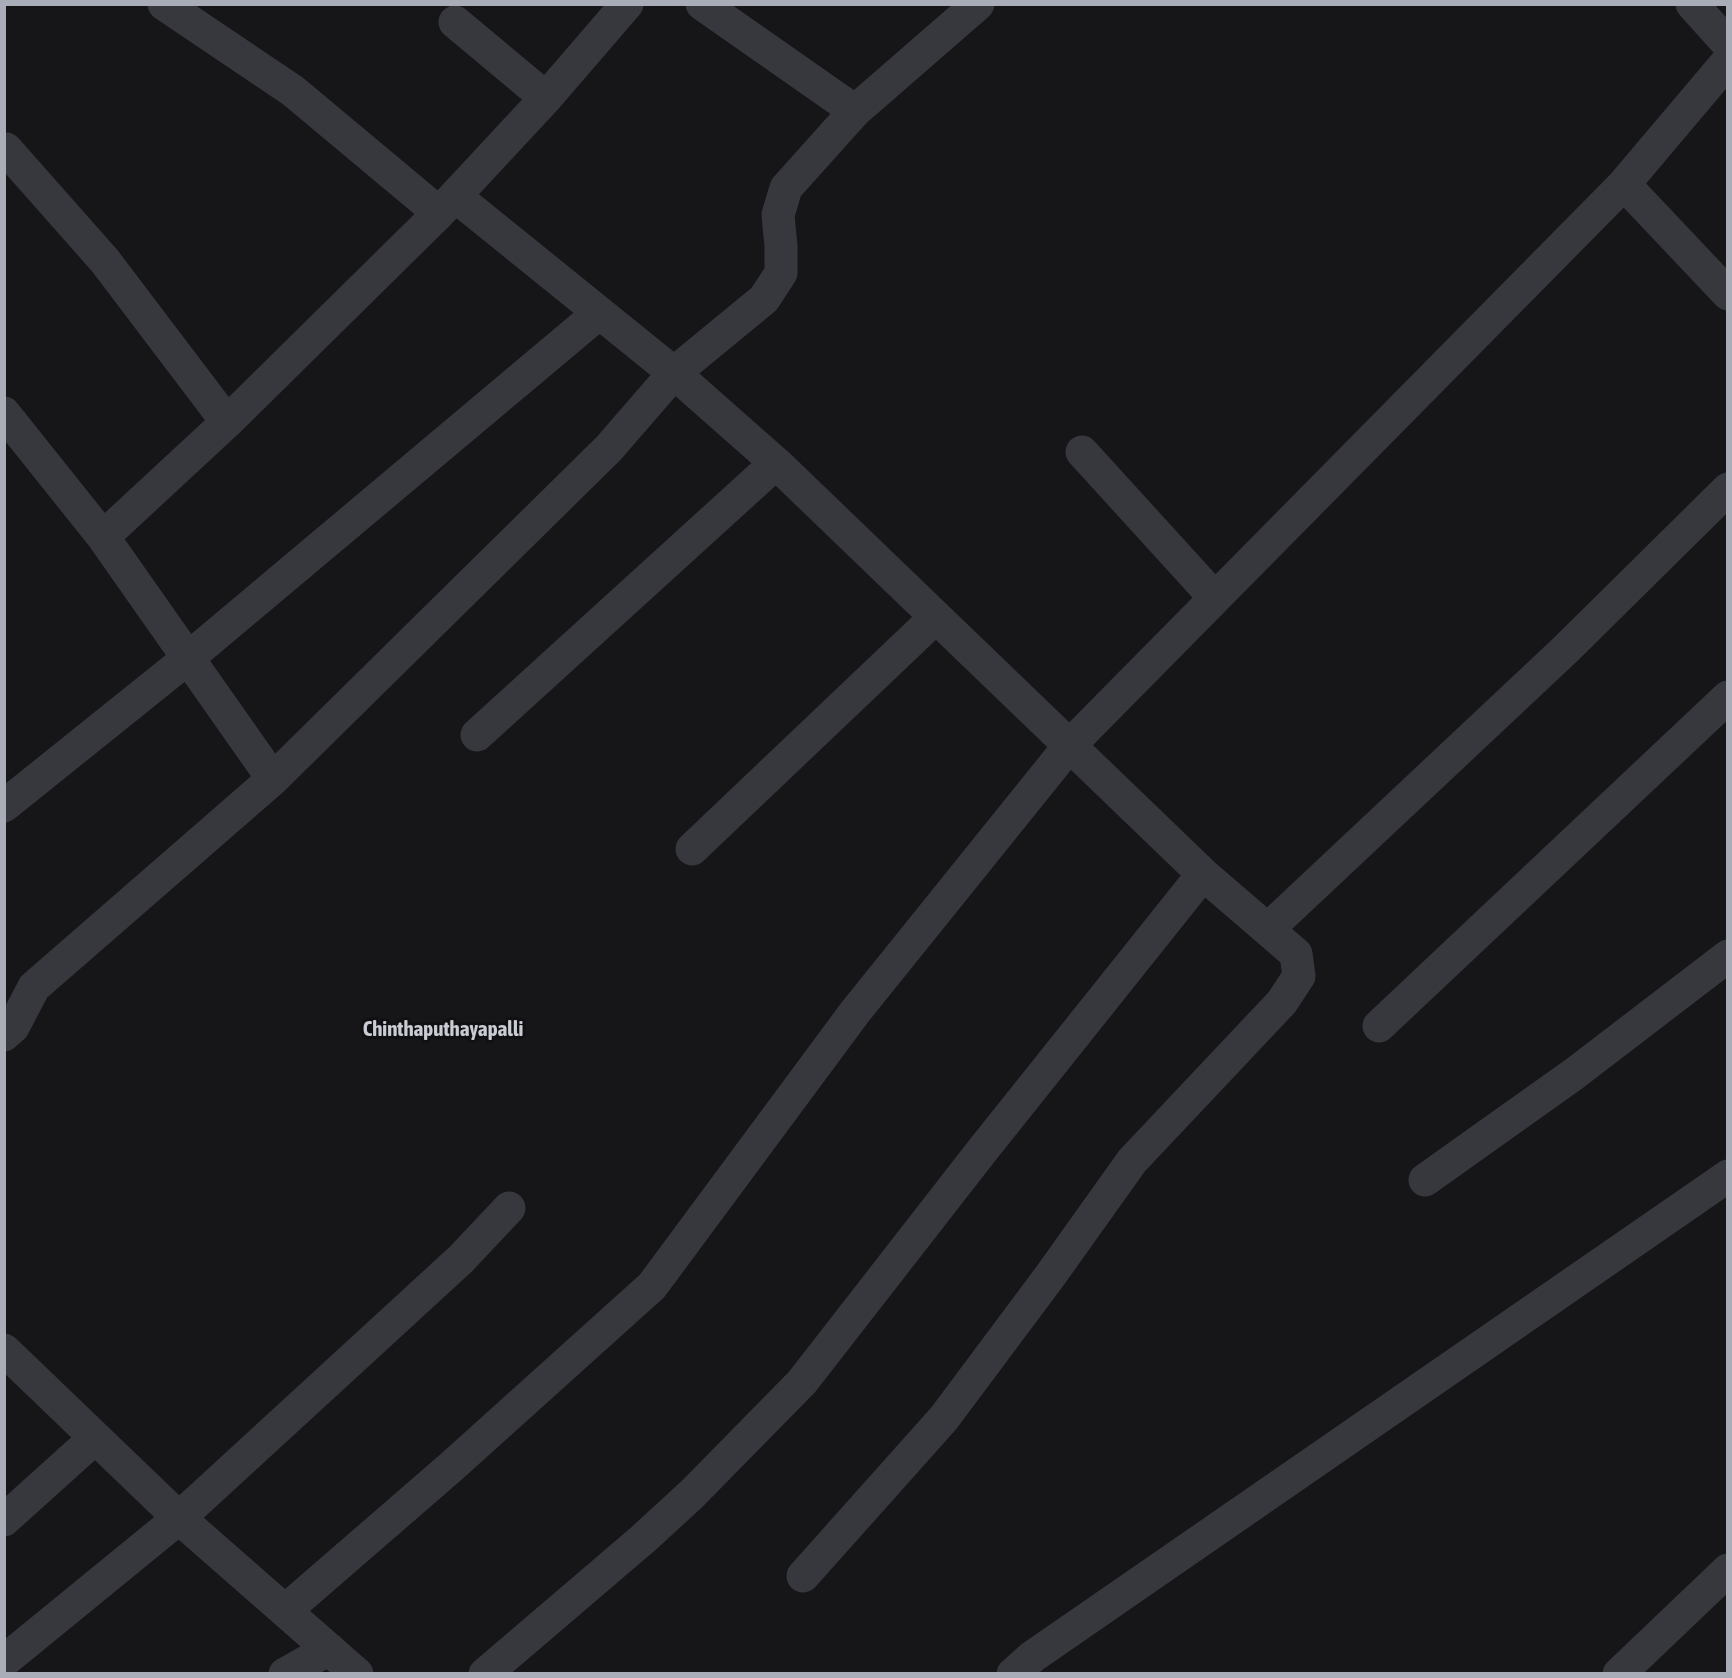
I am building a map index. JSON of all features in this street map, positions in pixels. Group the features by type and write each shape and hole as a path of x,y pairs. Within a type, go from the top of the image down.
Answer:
{"street":[{"path":"164,4 293,91 600,313 674,373 776,463 1203,874 1296,954 1299,976 1282,1002 1132,1161 944,1418 803,1576"},
{"path":"103,537 227,422 447,204 546,98 627,4"},
{"path":"702,4 855,111"},
{"path":"4,1035 13,1027 34,987 273,779 609,448 674,373 764,299 781,273 778,215 786,188 855,111 978,4"},
{"path":"1692,4 1728,44"},
{"path":"455,22 546,98"},
{"path":"286,1610 451,1467 652,1286 855,1012 1070,746 1624,184 1728,61"},
{"path":"4,149 6,148 105,261 227,422"},
{"path":"1624,184 1728,294"},
{"path":"4,806 187,659 600,313"},
{"path":"4,414 103,537 273,779"},
{"path":"1082,452 1215,598"},
{"path":"477,735 776,463"},
{"path":"1268,929 1565,650 1728,489"},
{"path":"692,849 936,617"},
{"path":"1379,1026 1728,697"},
{"path":"485,1674 684,1502 802,1382 981,1152 1203,874"},
{"path":"1425,1180 1574,1074 1728,956"},
{"path":"1013,1674 1042,1650 1728,1176"},
{"path":"4,1661 179,1518 461,1259 509,1208"},
{"path":"4,1350 179,1518 357,1674"},
{"path":"4,1520 95,1438"},
{"path":"1619,1674 1728,1570"},
{"path":"285,1674 329,1649"}],"district":[{"name":"Chinthaputhayapalli","path":"443,1029"}]}
